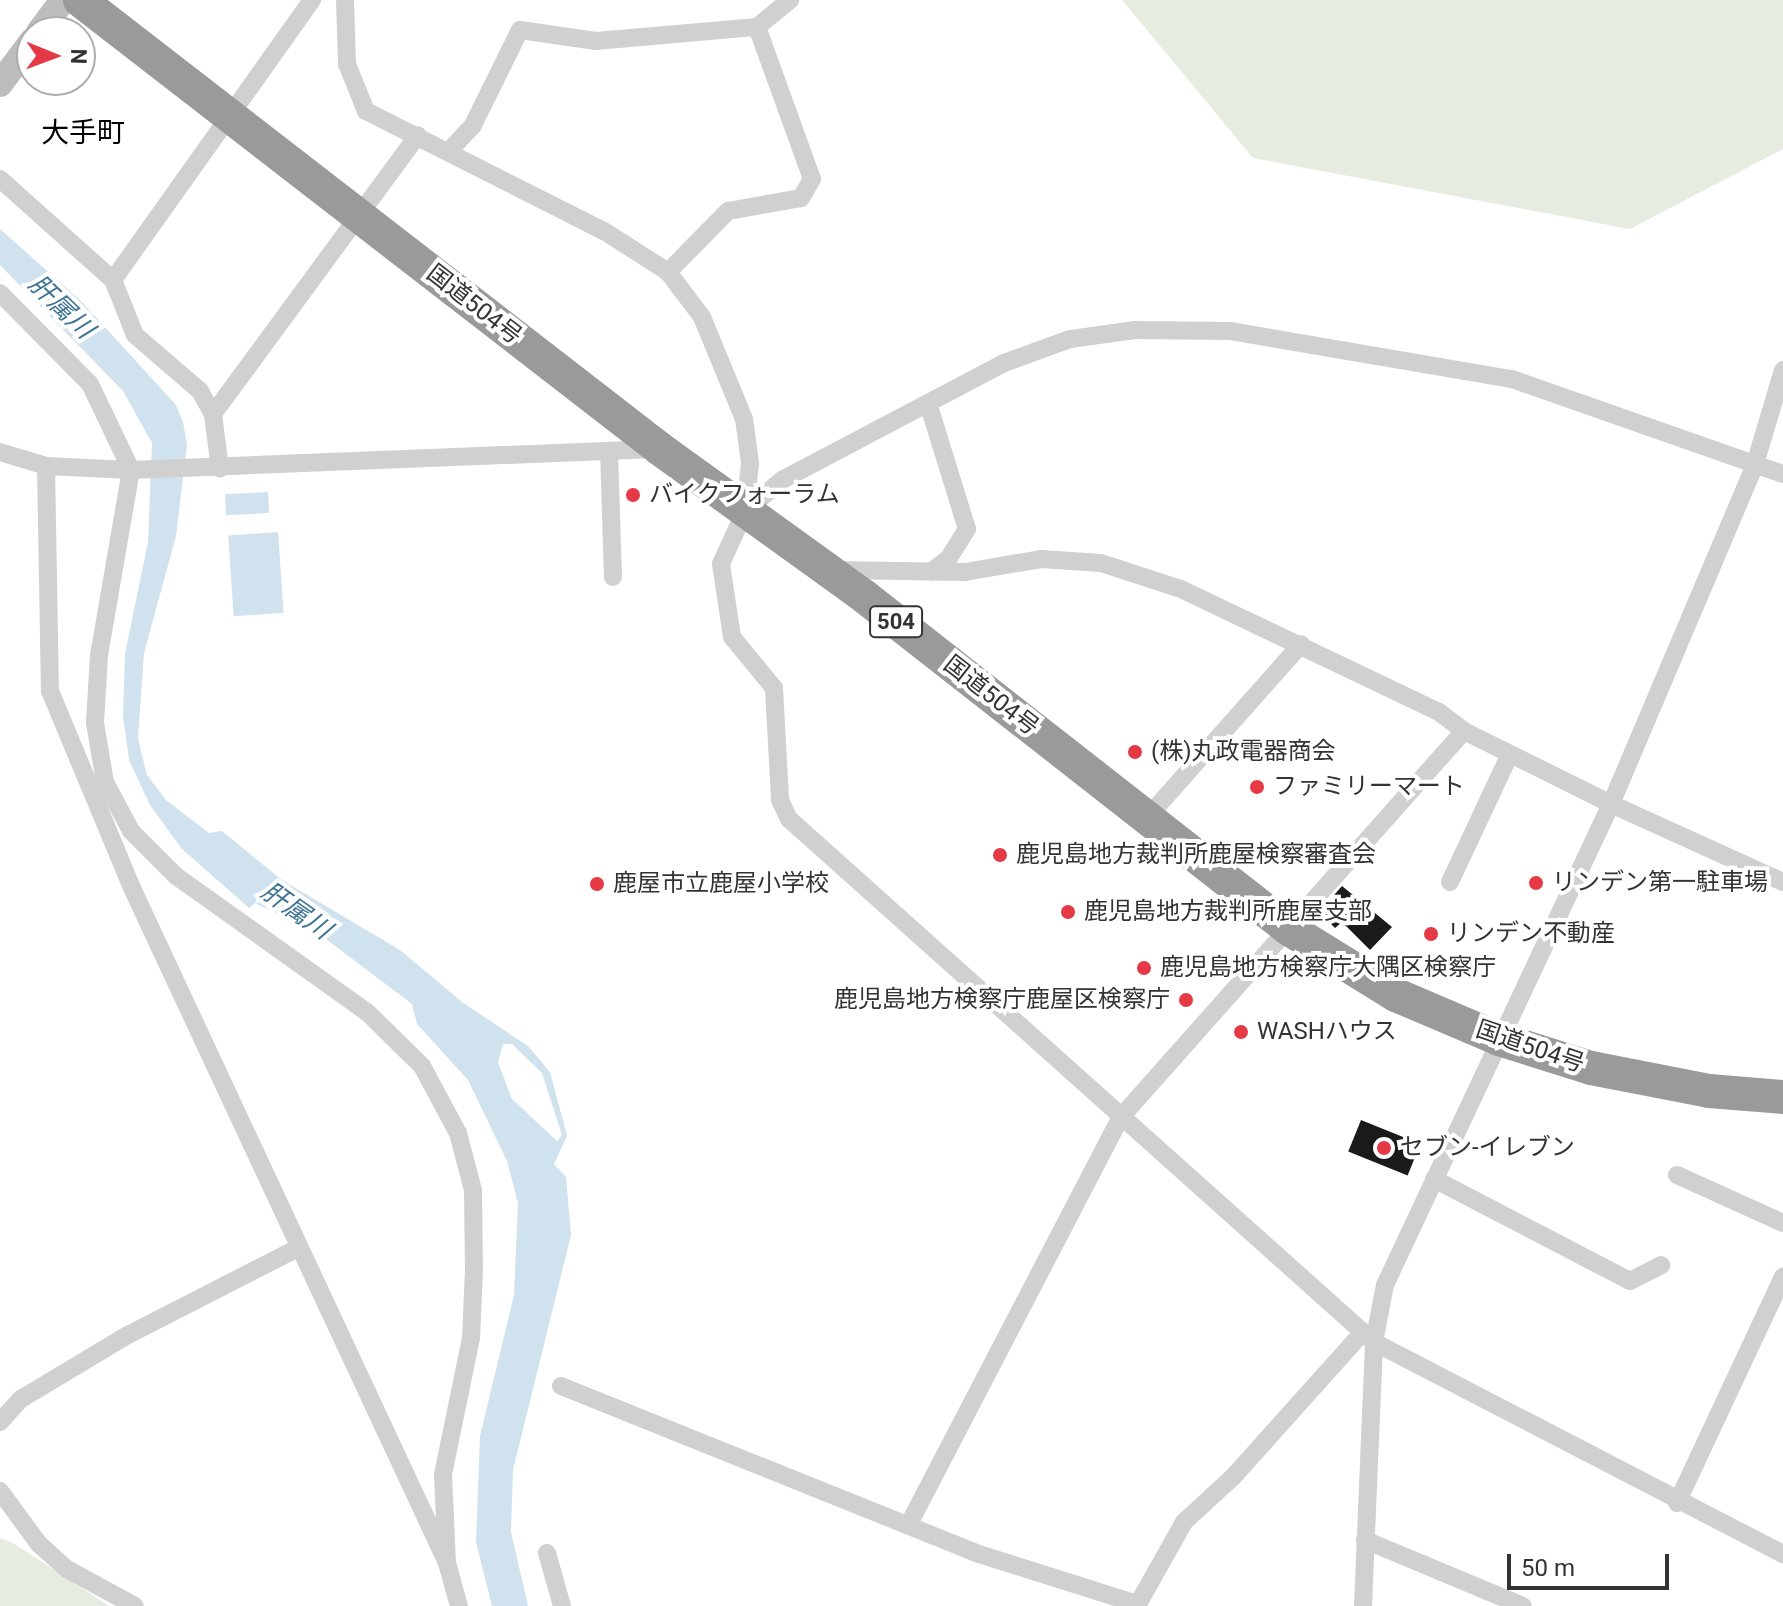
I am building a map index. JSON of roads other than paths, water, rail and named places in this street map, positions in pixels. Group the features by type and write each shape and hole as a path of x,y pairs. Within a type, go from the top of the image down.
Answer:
{"highway":[{"name":"国道504号","path":"80,0 660,449 823,570 1289,929 1396,995 1499,1039 1591,1068 1709,1091 1783,1097"}],"street":[{"path":"113,280 312,0"},
{"path":"345,0 344,49 366,111 391,128 418,135 450,150 668,272 702,317 744,419 750,463 745,511"},
{"path":"450,150 473,125 520,30 596,41 757,27 790,0"},
{"path":"668,272 728,211 801,198 812,179 757,27"},
{"path":"0,84 16,62"},
{"path":"213,414 346,239 356,214 418,135"},
{"path":"0,179 113,280 135,335 200,391 213,414 220,469"},
{"path":"0,293 90,384 131,470 99,655 95,723 105,782 131,831 176,876 367,1012 422,1066 458,1133 473,1190 474,1270 471,1338 443,1475 447,1563"},
{"path":"1783,474 1511,379 1231,331 1135,330 1070,339 1004,363 782,480 745,511 724,545 724,596 732,637 774,688 780,800 789,819 1369,1337 1677,1503 1783,1554"},
{"path":"1363,1606 1369,1337 1385,1285 1611,804 1755,464 1783,370"},
{"path":"928,403 967,529 948,559 931,572"},
{"path":"0,452 46,466 131,470 220,469 660,449"},
{"path":"609,451 613,577"},
{"path":"46,466 50,691 132,888 447,1563 459,1606"},
{"path":"823,570 931,572 1041,559 1101,563 1181,589 1301,644 1439,712 1464,731 1611,804 1783,882"},
{"path":"1145,820 1301,644"},
{"path":"910,1522 1121,1117 1464,731"},
{"path":"1450,882 1510,754"},
{"path":"1677,1175 1783,1223"},
{"path":"1434,1179 1630,1281 1661,1265"},
{"path":"0,1422 21,1399 126,1336 298,1248"},
{"path":"1677,1503 1783,1277"},
{"path":"561,1386 910,1522 979,1554 1138,1604 1184,1522 1233,1477 1369,1337"},
{"path":"0,1491 39,1544 67,1569 135,1606"},
{"path":"1365,1540 1523,1606"},
{"path":"547,1553 562,1606"}],"water":[{"name":"肝属川","path":"0,229 82,302 176,405 183,422 187,445 176,536 144,653 138,739 147,775 166,800 209,833 222,831 282,880 400,950 462,1002 528,1046 550,1072 567,1136 554,1164 566,1177 571,1235 513,1470 511,1532 528,1606 492,1606 476,1542 480,1436 514,1295 518,1203 507,1161 468,1080 417,1024 412,1004 318,933 255,903 249,908 181,848 150,805 129,760 123,716 125,654 148,542 152,443 123,391 0,265","holes":["503,1044 512,1044 542,1073 562,1135 557,1141 512,1099 498,1062"]},
{"path":"268,492 269,513 226,515 225,494"},
{"path":"278,532 284,613 234,616 228,535"}],"place":[{"name":"バイクフォーラム","path":"633,495"},
{"name":"(株)丸政電器商会","path":"1135,752"},
{"name":"ファミリーマート","path":"1257,787"},
{"name":"鹿児島地方裁判所鹿屋検察審査会","path":"1000,855"},
{"name":"リンデン第一駐車場","path":"1536,883"},
{"name":"鹿屋市立鹿屋小学校","path":"597,884"},
{"name":"鹿児島地方裁判所鹿屋支部","path":"1068,912"},
{"name":"リンデン不動産","path":"1431,934"},
{"name":"鹿児島地方検察庁大隅区検察庁","path":"1144,968"},
{"name":"鹿児島地方検察庁鹿屋区検察庁","path":"1186,1000"},
{"name":"WASHハウス","path":"1241,1032"},
{"name":"セブン-イレブン","path":"1384,1148"}],"district":[{"name":"大手町","path":"83,133"}]}
